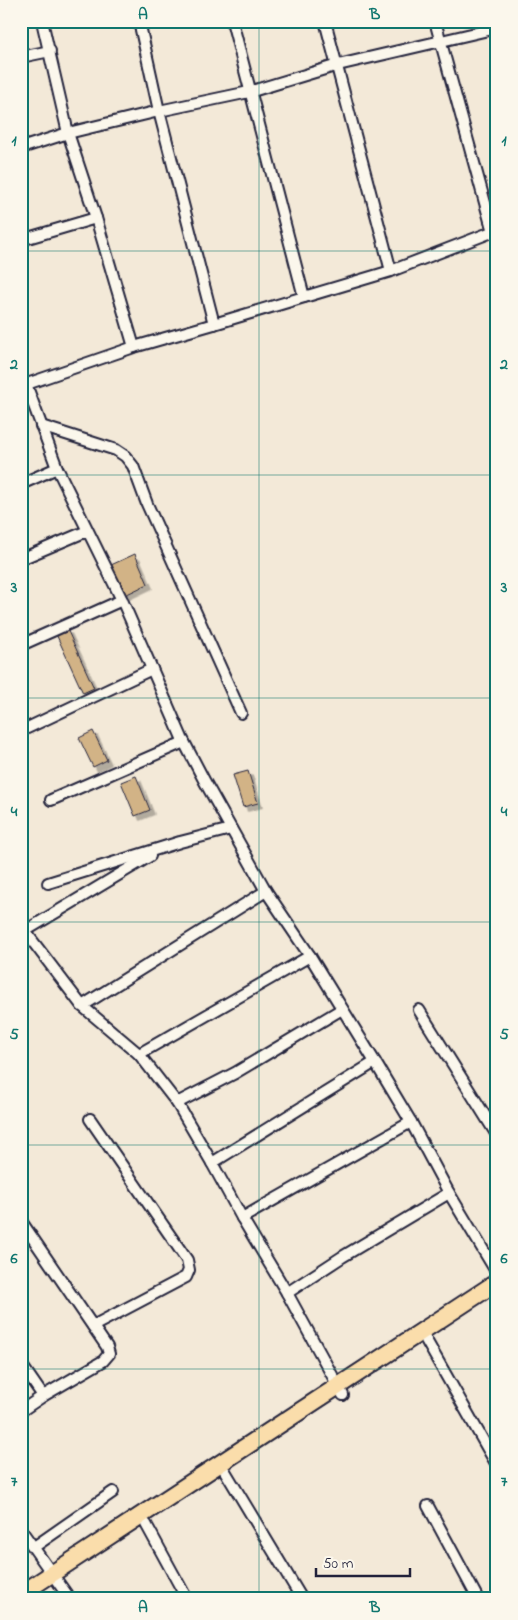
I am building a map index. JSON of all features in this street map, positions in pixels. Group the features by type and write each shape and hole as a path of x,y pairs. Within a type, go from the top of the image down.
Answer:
{"main road":[{"path":"35,1599 57,1578 340,1391 497,1282"},
{"path":"340,1391 426,1340 497,1293"},
{"path":"21,1594 57,1578 146,1524 299,1418"}],"street":[{"path":"42,21 68,133 96,218 134,347"},
{"path":"139,21 159,110 214,324"},
{"path":"232,21 304,297"},
{"path":"325,21 391,271"},
{"path":"435,21 495,231 391,271 134,347 24,385 57,468 122,600 184,742 266,891 310,956 410,1122 497,1273"},
{"path":"21,148 68,133 159,110 249,92 338,65 497,28"},
{"path":"21,57 50,51"},
{"path":"21,240 96,218"},
{"path":"41,426 116,450 125,456 132,466 157,528 241,713"},
{"path":"21,484 57,468"},
{"path":"21,559 87,531"},
{"path":"21,645 122,600"},
{"path":"21,731 152,669"},
{"path":"51,800 184,742"},
{"path":"48,883 231,829"},
{"path":"166,847 23,929 82,1006 138,1054 177,1103 287,1293 340,1391"},
{"path":"82,1006 266,891"},
{"path":"138,1054 310,956"},
{"path":"177,1103 235,1073 342,1009"},
{"path":"419,1010 497,1135"},
{"path":"212,1163 374,1062"},
{"path":"90,1120 186,1260 189,1270 186,1277 93,1326"},
{"path":"242,1218 410,1122"},
{"path":"287,1293 449,1192"},
{"path":"21,1221 107,1347 109,1354 103,1361 21,1411"},
{"path":"426,1340 497,1465"},
{"path":"21,1364 43,1396"},
{"path":"225,1471 302,1599"},
{"path":"34,1547 114,1492"},
{"path":"428,1506 478,1599"},
{"path":"146,1524 187,1599"},
{"path":"21,1530 57,1578 70,1599"}],"building":[{"path":"135,554 148,584 125,595 111,565"},
{"path":"67,629 94,688 83,693 56,634"},
{"path":"93,731 107,760 93,767 79,738"},
{"path":"248,771 258,803 243,807 233,775"},
{"path":"136,776 150,810 135,816 121,782"}]}
